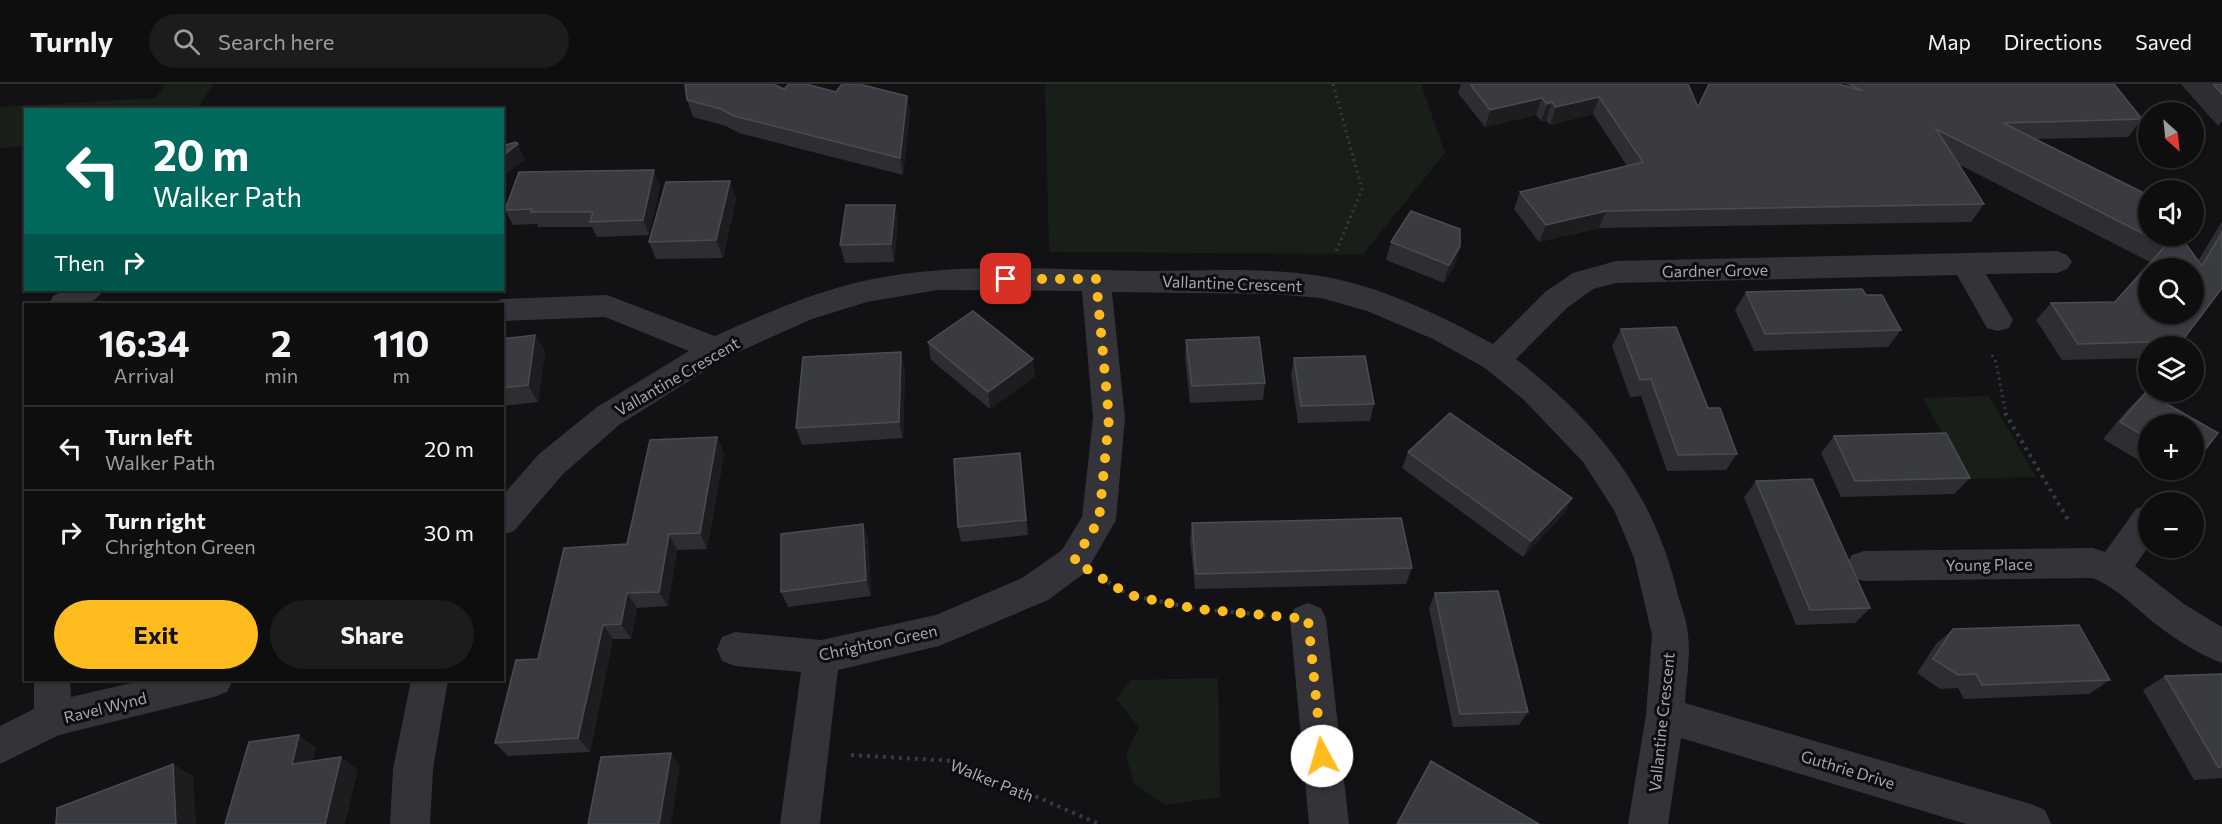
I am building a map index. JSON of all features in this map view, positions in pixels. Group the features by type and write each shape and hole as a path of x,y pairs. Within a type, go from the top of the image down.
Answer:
{"street":[{"name":"Gardner Grove","path":"1496,360 1556,300 1582,282 1616,272 2057,262"},
{"path":"1965,264 1998,320"},
{"name":"Vallantine Crescent","path":"504,519 551,464 608,416 716,349 801,311 867,291 938,279 1096,279 1274,283 1321,287 1376,302 1444,331 1496,360 1535,392 1595,453 1629,505 1652,558 1670,635 1665,714 1648,824"},
{"name":"Chrighton Green","path":"735,649 821,657 939,630 1035,589 1074,561 1099,520 1109,418 1096,279"},
{"path":"66,303 86,291"},
{"path":"504,310 607,306 716,349"},
{"path":"2138,529 2103,566 2171,615 2222,646"},
{"name":"Young Place","path":"1864,566 2103,566"},
{"path":"1308,619 1329,824"},
{"path":"800,824 821,657"},
{"path":"52,681 54,719"},
{"name":"Ravel Wynd","path":"0,746 54,719 210,681"},
{"path":"410,824 413,769 429,681"},
{"name":"Guthrie Drive","path":"1665,714 2031,824"}],"path":[{"path":"1321,287 1362,189 1333,84"},
{"path":"1998,320 2004,328 1979,328 1996,362 2004,411 2103,566"},
{"path":"1074,561 1129,595 1197,609 1308,619"},
{"name":"Walker Path","path":"809,753 954,761 1099,824"}],"shaded area":[{"path":"166,84 213,84 198,108 24,108 24,146 0,148 0,107 156,98"},
{"path":"1045,84 1421,84 1445,153 1363,254 1049,252"},
{"path":"1989,396 2036,477 1967,479 1923,398"},
{"path":"1218,678 1220,797 1165,805 1134,784 1126,754 1139,727 1116,699 1131,680"}],"building":[{"path":"685,84 773,84 784,89 789,84 806,84 836,92 842,84 859,84 907,96 900,158 734,116 721,109 687,100"},
{"path":"1470,84 1688,84 1698,107 1709,84 1838,84 1863,91 1849,84 2114,84 2138,114 2138,119 2003,123 2138,190 2138,231 1936,129 1984,204 1606,211 1546,225 1520,192 1643,162 1599,97 1556,107 1552,102 1547,104 1542,98 1490,110"},
{"path":"2213,84 2222,84 2222,94"},
{"path":"516,142 518,144 504,154 504,145"},
{"path":"654,170 643,220 590,222 593,212 505,210 519,172"},
{"path":"730,181 716,240 649,242 666,182"},
{"path":"846,205 895,205 891,244 840,245"},
{"path":"1411,211 1460,229 1460,246 1449,265 1391,242"},
{"path":"2222,232 2222,288 2204,312 2204,263"},
{"path":"2165,246 2187,246 2196,258 2154,258"},
{"path":"2138,276 2138,324 2195,324 2186,336 2138,336 2138,342 2078,344 2051,303 2115,302"},
{"path":"1862,289 1866,295 1882,295 1901,330 1765,334 1746,292"},
{"path":"973,311 1033,359 988,392 928,342"},
{"path":"1676,327 1708,408 1720,408 1737,454 1678,455 1651,379 1640,380 1621,329"},
{"path":"535,335 528,385 504,388 504,339"},
{"path":"1259,337 1265,383 1192,386 1186,340"},
{"path":"901,352 899,422 796,428 803,357"},
{"path":"1365,356 1374,404 1301,406 1294,358"},
{"path":"2138,401 2164,402 2185,414 2138,414 2138,432 2120,422"},
{"path":"1450,413 1572,498 1531,541 1408,452"},
{"path":"2204,425 2218,433 2204,451"},
{"path":"1946,433 1970,478 1855,481 1834,436"},
{"path":"717,437 700,533 669,534 659,592 627,593 621,624 603,625 578,738 495,743 516,660 538,659 564,548 627,544 650,440"},
{"path":"1020,453 1026,520 958,527 954,459"},
{"path":"1812,479 1870,608 1810,610 1756,481"},
{"path":"1401,518 1412,568 1196,574 1192,523"},
{"path":"863,524 866,580 781,592 781,534"},
{"path":"1498,591 1528,712 1460,714 1435,593"},
{"path":"2079,625 2110,680 1982,685 1976,674 1958,675 1933,659 1953,629"},
{"path":"2222,674 2222,767 2218,767 2165,676"},
{"path":"299,735 292,764 341,757 325,824 225,824 249,742"},
{"path":"671,753 659,824 588,824 601,757"},
{"path":"1431,761 1539,824 1397,824"},
{"path":"173,764 176,824 56,824 57,808"}],"route":[{"path":"1006,279 1096,279 1109,418 1099,520 1074,561 1129,595 1197,609 1308,619 1322,756"}]}
